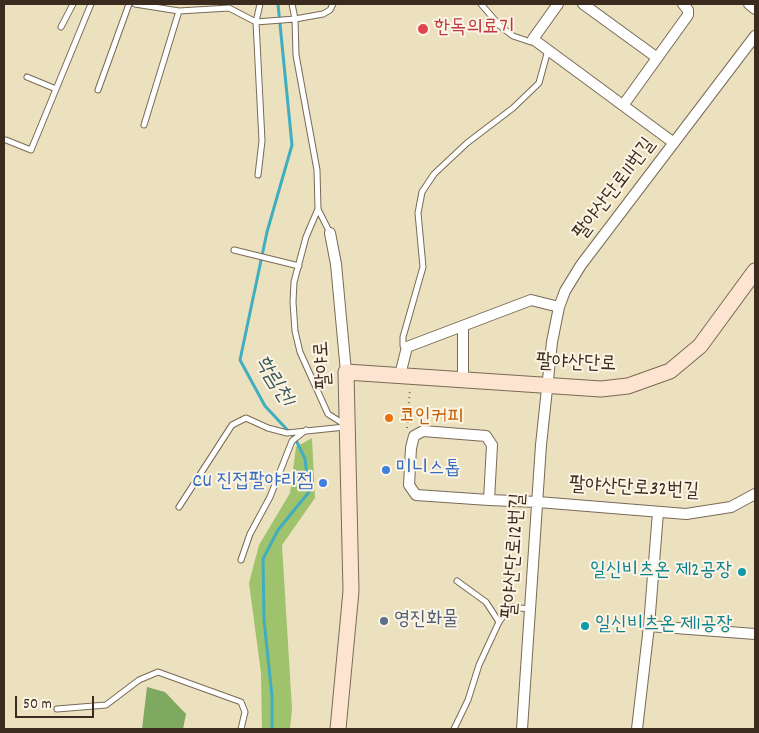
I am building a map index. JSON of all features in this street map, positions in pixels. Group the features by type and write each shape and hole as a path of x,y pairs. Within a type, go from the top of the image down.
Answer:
{"street":[{"path":"558,4 533,39 624,104 674,143"},
{"path":"583,4 656,57"},
{"path":"624,104 688,15 688,10 683,4"},
{"path":"749,4 755,9"},
{"name":"팔야산단로11번길","path":"548,385 554,323 565,291 582,265 755,36"},
{"name":"팔야로","path":"330,233 336,264 346,372 351,591 338,729"},
{"name":"팔야산단로","path":"346,372 463,378 601,389 628,386 670,371 700,346 755,271"},
{"path":"406,375 407,347 531,300 559,307"},
{"path":"463,326 463,378"},
{"name":"팔야산단로12번길","path":"522,729 548,385"},
{"path":"411,448 414,436 423,431 486,436 492,445 489,500"},
{"name":"팔야산단로32번길","path":"411,448 409,485 414,494 686,514 731,507 755,494"},
{"path":"637,729 649,626 658,512"},
{"path":"649,626 755,634"}],"lane":[{"path":"60,27 73,4"},
{"path":"6,140 31,150 91,4"},
{"path":"98,90 128,4"},
{"path":"135,4 179,11 213,6 229,8 256,22 288,20 323,14 330,10 332,4"},
{"path":"258,175 262,141 256,22 260,4"},
{"name":"팔야로","path":"292,4 295,19 296,55 316,170 318,209 330,233"},
{"path":"481,4 500,26 514,36 531,42 533,39"},
{"path":"144,125 179,11"},
{"path":"407,347 403,346 403,338 423,267 418,213 422,192 434,174 467,143 513,108 538,83 548,50"},
{"path":"27,77 56,89"},
{"path":"318,209 306,237 298,266 292,302 295,330 300,352 328,414 348,427"},
{"path":"234,250 298,266"},
{"path":"180,507 232,425 246,418 268,428 287,433 348,427"},
{"path":"241,560 250,534 270,497 292,441 307,430"},
{"path":"457,581 486,602 499,622"},
{"path":"454,729 468,700 480,665 499,622 510,607 530,609"},
{"path":"57,710 106,705 139,680 158,672 241,702 245,712 241,729"}],"path":[{"path":"406,375 406,423 411,448"}],"green space":[{"path":"312,438 315,498 282,545 292,709 290,729 262,729 261,673 249,583 259,545 290,493 296,447"},
{"path":"147,687 165,692 186,714 183,729 142,729"}],"waterway":[{"name":"학림천1","path":"272,729 272,696 264,620 263,559 278,530 309,492 305,459 295,438 265,406 240,360 267,232 292,145 278,4"}],"place":[{"name":"한독의료기","path":"423,29"},
{"name":"코인커피","path":"389,418"},
{"name":"미니스톱","path":"386,470"},
{"name":"CU 진접팔야리점","path":"323,483"},
{"name":"일신비츠온 제2공장","path":"742,572"},
{"name":"영진화물","path":"384,621"},
{"name":"일신비츠온 제1공장","path":"585,626"}]}
